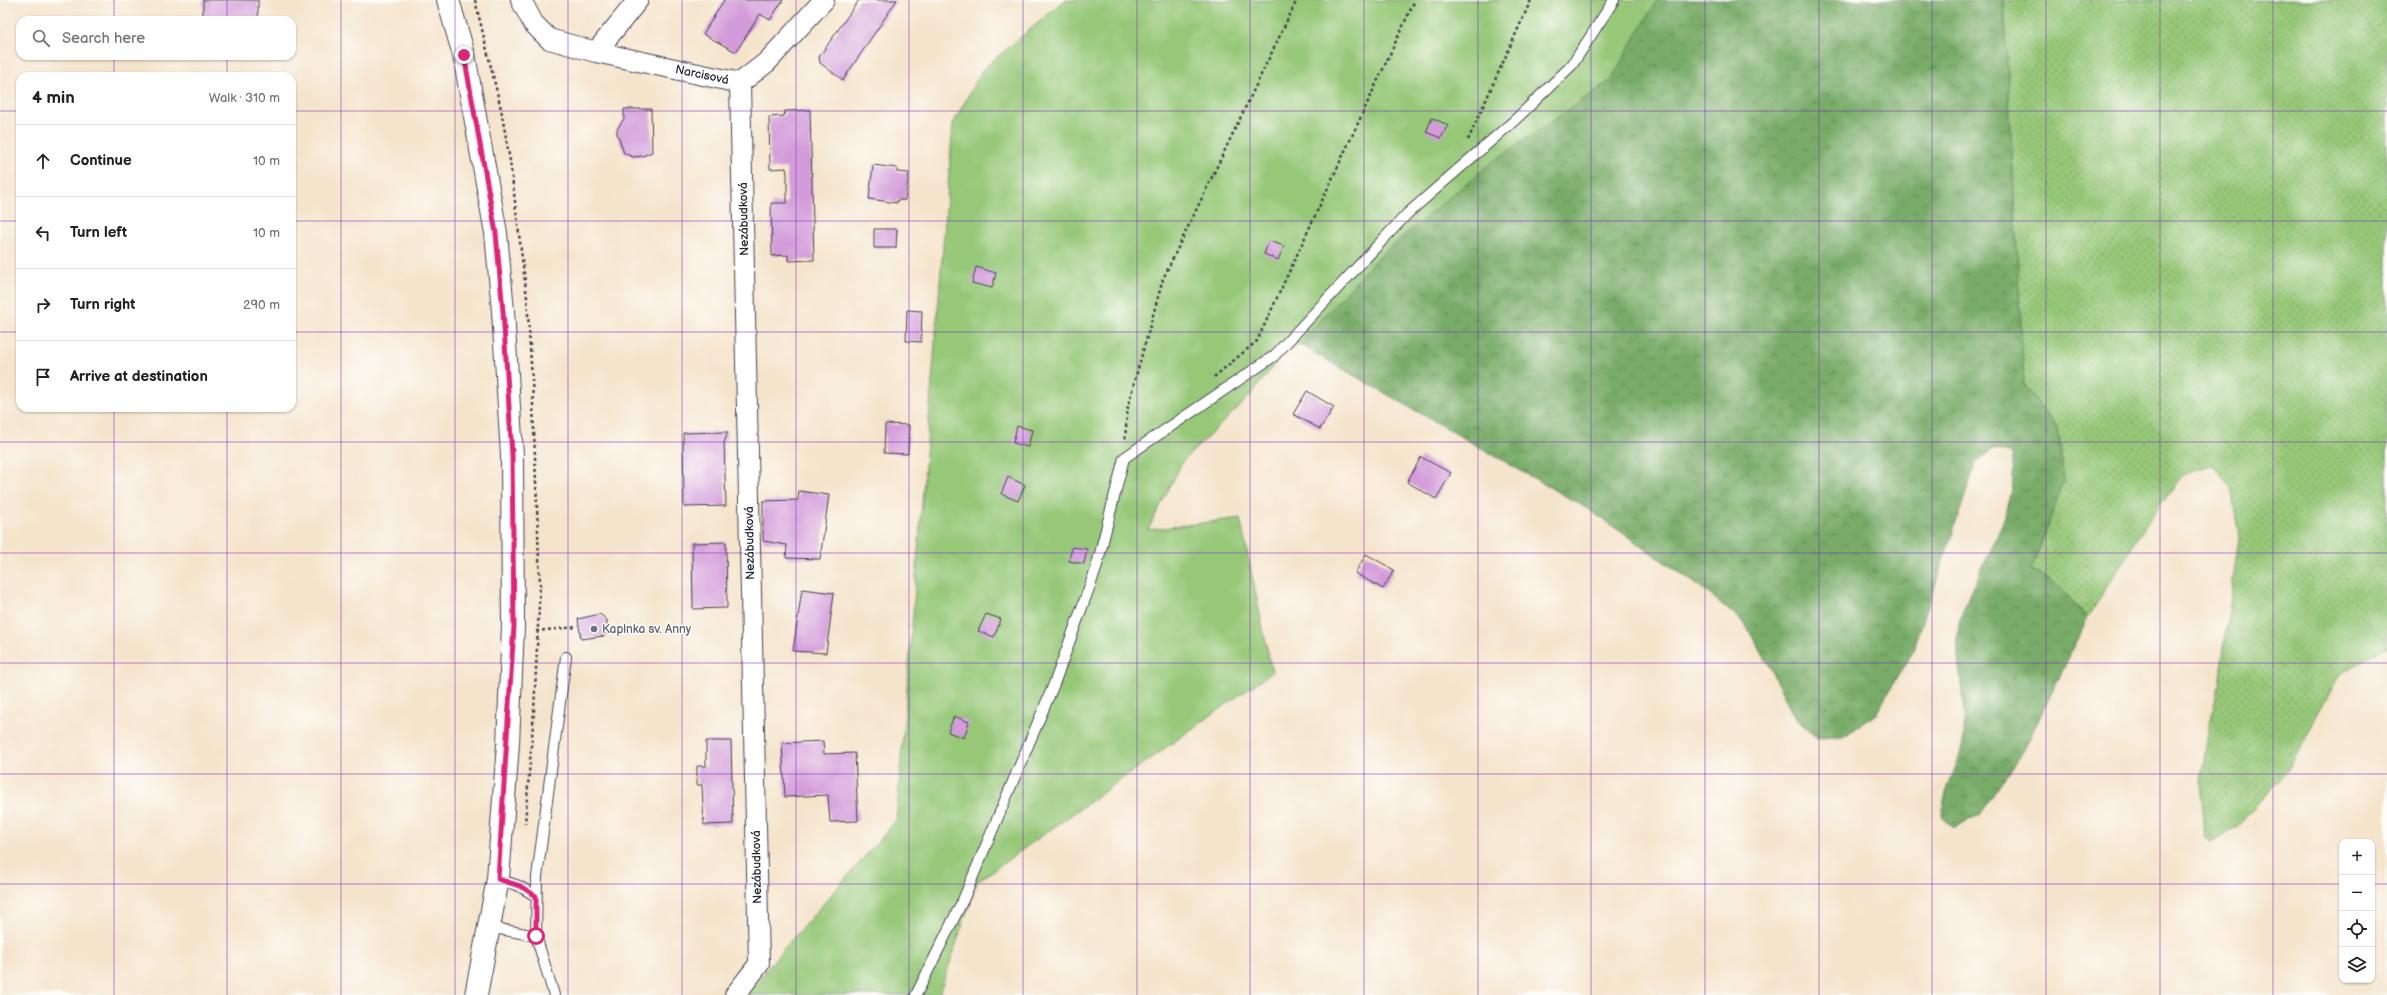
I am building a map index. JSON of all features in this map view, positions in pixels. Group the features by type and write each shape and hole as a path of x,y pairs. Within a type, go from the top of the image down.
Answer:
{"main road":[{"path":"448,0 466,62 494,218 503,311 509,402 514,536 514,626 498,879 476,995"}],"street":[{"name":"Narcisová","path":"521,0 533,23 549,39 596,52 740,83 767,62 824,0"},
{"path":"596,52 638,0"},
{"name":"Nezábudková","path":"735,995 759,964 740,83"}],"lane":[{"path":"916,995 963,900 1054,684 1096,569 1124,458 1274,356 1407,214 1516,119 1572,65 1614,0"},
{"path":"554,995 536,936 536,896 566,657"},
{"path":"498,879 520,886 536,896"},
{"path":"488,927 536,936"}],"path":[{"path":"1124,458 1128,404 1163,279 1297,0"},
{"path":"1209,381 1257,341 1415,0"},
{"path":"1466,145 1531,0"},
{"path":"536,631 576,627"}],"green space":[{"path":"1065,0 1657,0 1610,81 1488,165 1378,257 1299,344 1282,355 1250,396 1183,461 1148,530 1240,518 1272,672 977,882 939,995 747,995 774,960 896,821 953,124 982,70"},
{"path":"1657,0 2004,0 2024,385 2058,428 2064,481 2031,570 2057,584 2088,618 2024,750 1979,815 1953,828 1942,817 1945,796 1959,756 1964,736 1964,708 1958,652 1959,624 1962,612 1994,543 2007,508 2012,491 2012,454 1993,448 1976,463 1914,648 1876,714 1843,737 1817,738 1794,717 1768,664 1745,624 1706,591 1591,511 1299,344 1378,257 1488,165 1610,81"},
{"path":"2004,0 2387,0 2387,648 2381,650 2339,676 2286,773 2238,826 2211,842 2205,837 2201,782 2208,732 2219,684 2239,537 2231,488 2213,464 2185,473 2151,517 2088,618 2057,584 2031,570 2064,481 2058,428 2024,385"}],"building":[{"path":"203,0 258,0 258,16 203,16"},
{"path":"724,0 783,0 770,20 760,14 736,52 703,34"},
{"path":"859,0 897,0 843,80 820,63 819,57"},
{"path":"624,109 651,109 652,152 643,156 633,157 624,153 617,134 617,129 624,119"},
{"path":"810,110 814,260 788,261 788,255 772,256 771,203 787,203 787,174 786,168 770,169 769,117 784,116 785,111"},
{"path":"1432,118 1448,125 1441,138 1426,132"},
{"path":"873,165 897,168 897,172 909,173 905,200 897,200 897,203 869,199"},
{"path":"874,229 897,229 896,248 874,248"},
{"path":"1269,241 1284,246 1278,260 1264,254"},
{"path":"976,267 996,273 992,288 972,283"},
{"path":"907,310 922,311 921,342 906,341"},
{"path":"1307,391 1334,407 1320,429 1293,414"},
{"path":"885,424 909,425 908,454 884,453"},
{"path":"1017,426 1032,430 1028,447 1013,443"},
{"path":"728,432 724,443 726,506 684,507 683,433"},
{"path":"1421,457 1451,473 1436,499 1407,482"},
{"path":"1008,477 1025,485 1018,501 1001,494"},
{"path":"799,491 829,495 820,559 786,558 787,545 763,541 763,501 798,500"},
{"path":"726,542 727,608 693,609 692,543"},
{"path":"1072,547 1087,549 1084,564 1069,561"},
{"path":"1366,554 1394,570 1383,589 1355,573"},
{"path":"802,589 834,593 826,653 793,651"},
{"name":"Kaplnka sv. Anny","path":"600,614 607,620 607,633 604,636 581,639 578,619"},
{"path":"986,614 1001,619 994,637 978,631"},
{"path":"954,716 969,722 964,738 948,732"},
{"path":"706,741 731,741 733,824 704,825 702,785 697,785 697,766 706,766"},
{"path":"823,741 824,754 855,753 858,821 830,822 828,795 785,797 782,743"}],"place":[{"name":"Kaplnka sv. Anny","path":"594,629"}],"route":[{"path":"464,55 487,174 496,233 508,379 512,455 514,626 508,744 498,879 520,886 536,896 536,936"}]}
